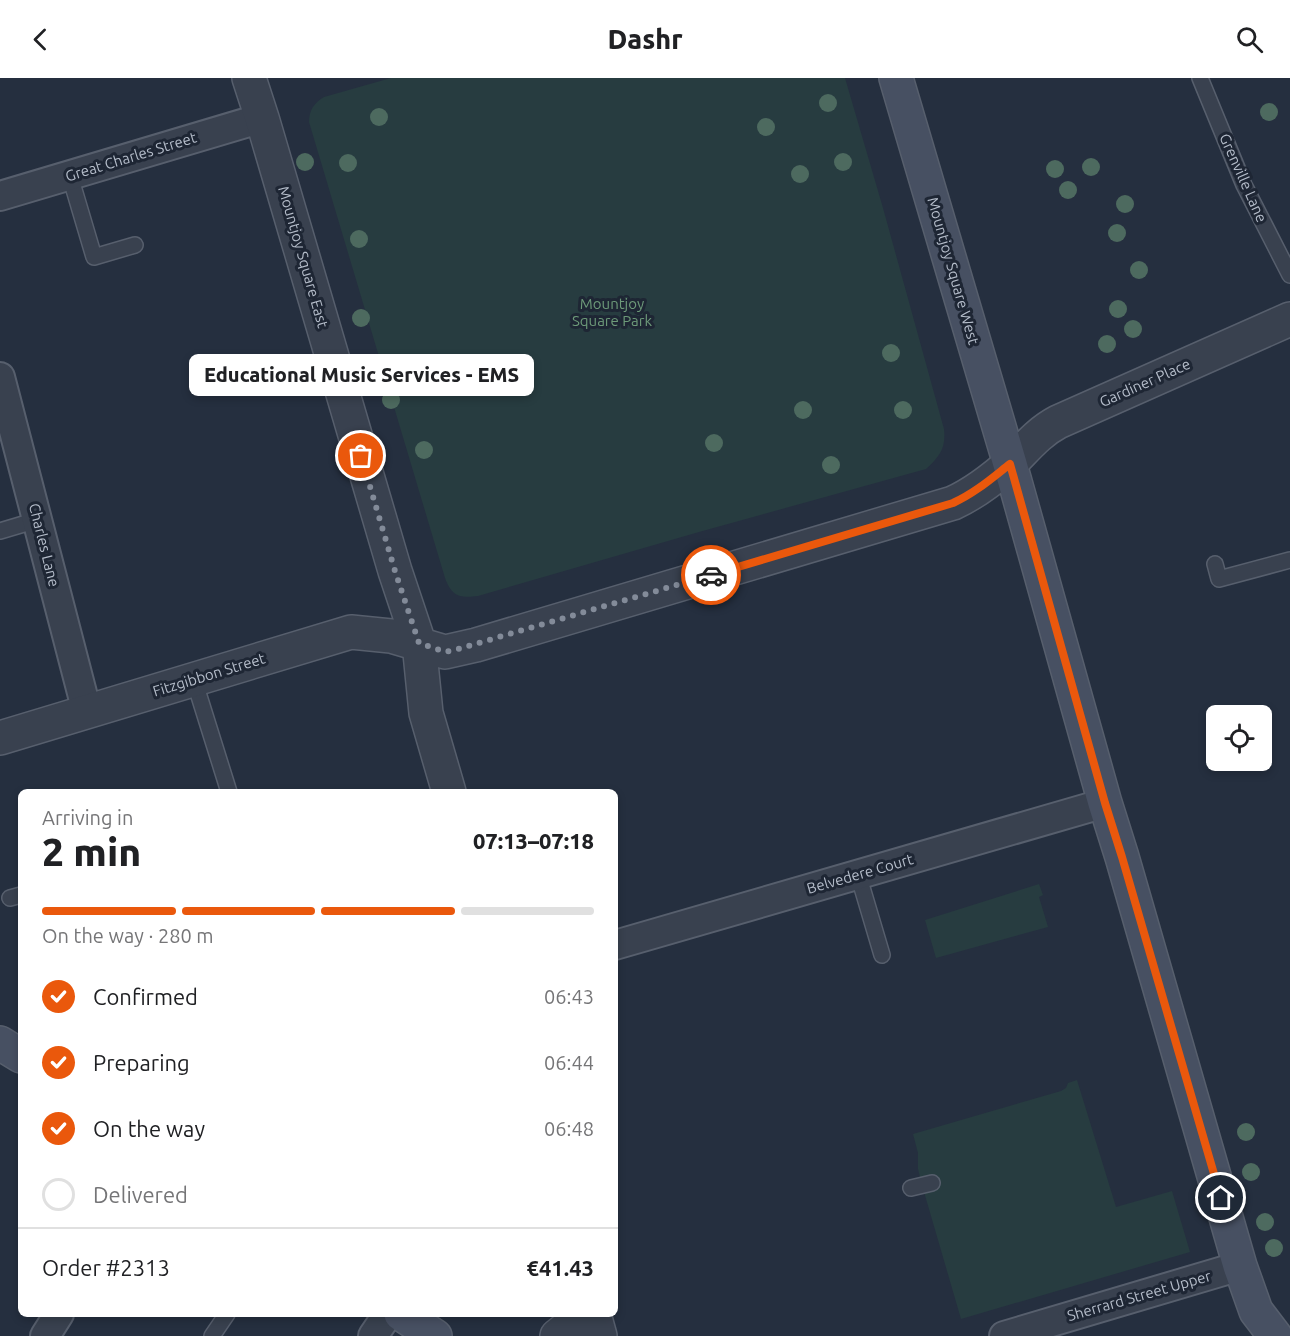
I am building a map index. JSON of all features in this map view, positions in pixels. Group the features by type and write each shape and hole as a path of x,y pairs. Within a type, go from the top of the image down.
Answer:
{"main road":[{"name":"Mountjoy Square West","path":"896,78 1010,464 1105,803 1240,1266 1256,1311 1275,1336"},
{"path":"0,1042 18,1054"},
{"path":"406,1317 435,1336"}],"street":[{"name":"Mountjoy Square East","path":"249,78 395,571 419,643 426,713 448,789"},
{"name":"Great Charles Street","path":"0,196 262,118"},
{"name":"Gardiner Place","path":"419,643 445,652 476,645 953,503 980,488 1010,464 1044,429 1290,319"},
{"name":"Charles Lane","path":"0,377 10,458 37,520 87,712"},
{"name":"Fitzgibbon Street","path":"0,738 351,632 391,636 419,643"},
{"name":"Belvedere Court","path":"618,944 1105,803"},
{"name":"Sherrard Street Upper","path":"1004,1336 1240,1266"},
{"path":"45,1336 57,1317"},
{"path":"374,1336 386,1317"},
{"path":"557,1336 577,1317"},
{"path":"595,1317 600,1336"}],"lane":[{"name":"Grenville Lane","path":"1200,78 1244,185 1290,275"},
{"path":"70,176 94,257 135,245"},
{"path":"0,531 37,520"},
{"path":"1215,564 1219,579 1290,560"},
{"path":"194,680 228,789"},
{"path":"858,874 882,955"},
{"path":"911,1188 932,1183"},
{"path":"212,1336 225,1317"}],"green space":[{"name":"Mountjoy Square Park","path":"391,78 845,78 944,429 943,447 938,456 926,469 478,596 466,597 454,593 445,578 309,122 313,107 324,97"},
{"path":"1039,884 1043,895 1039,897 1048,927 936,958 925,920"},
{"path":"1077,1080 1116,1207 1172,1191 1190,1252 961,1319 922,1185 913,1134 1061,1091 1068,1083"}],"way so far":[{"path":"361,456 419,643 445,652 476,645 711,575"}],"place":[{"name":"Educational Music Services - EMS","path":"361,456"}],"route":[{"path":"711,575 953,503 980,488 1010,464 1105,803 1221,1198"}]}
